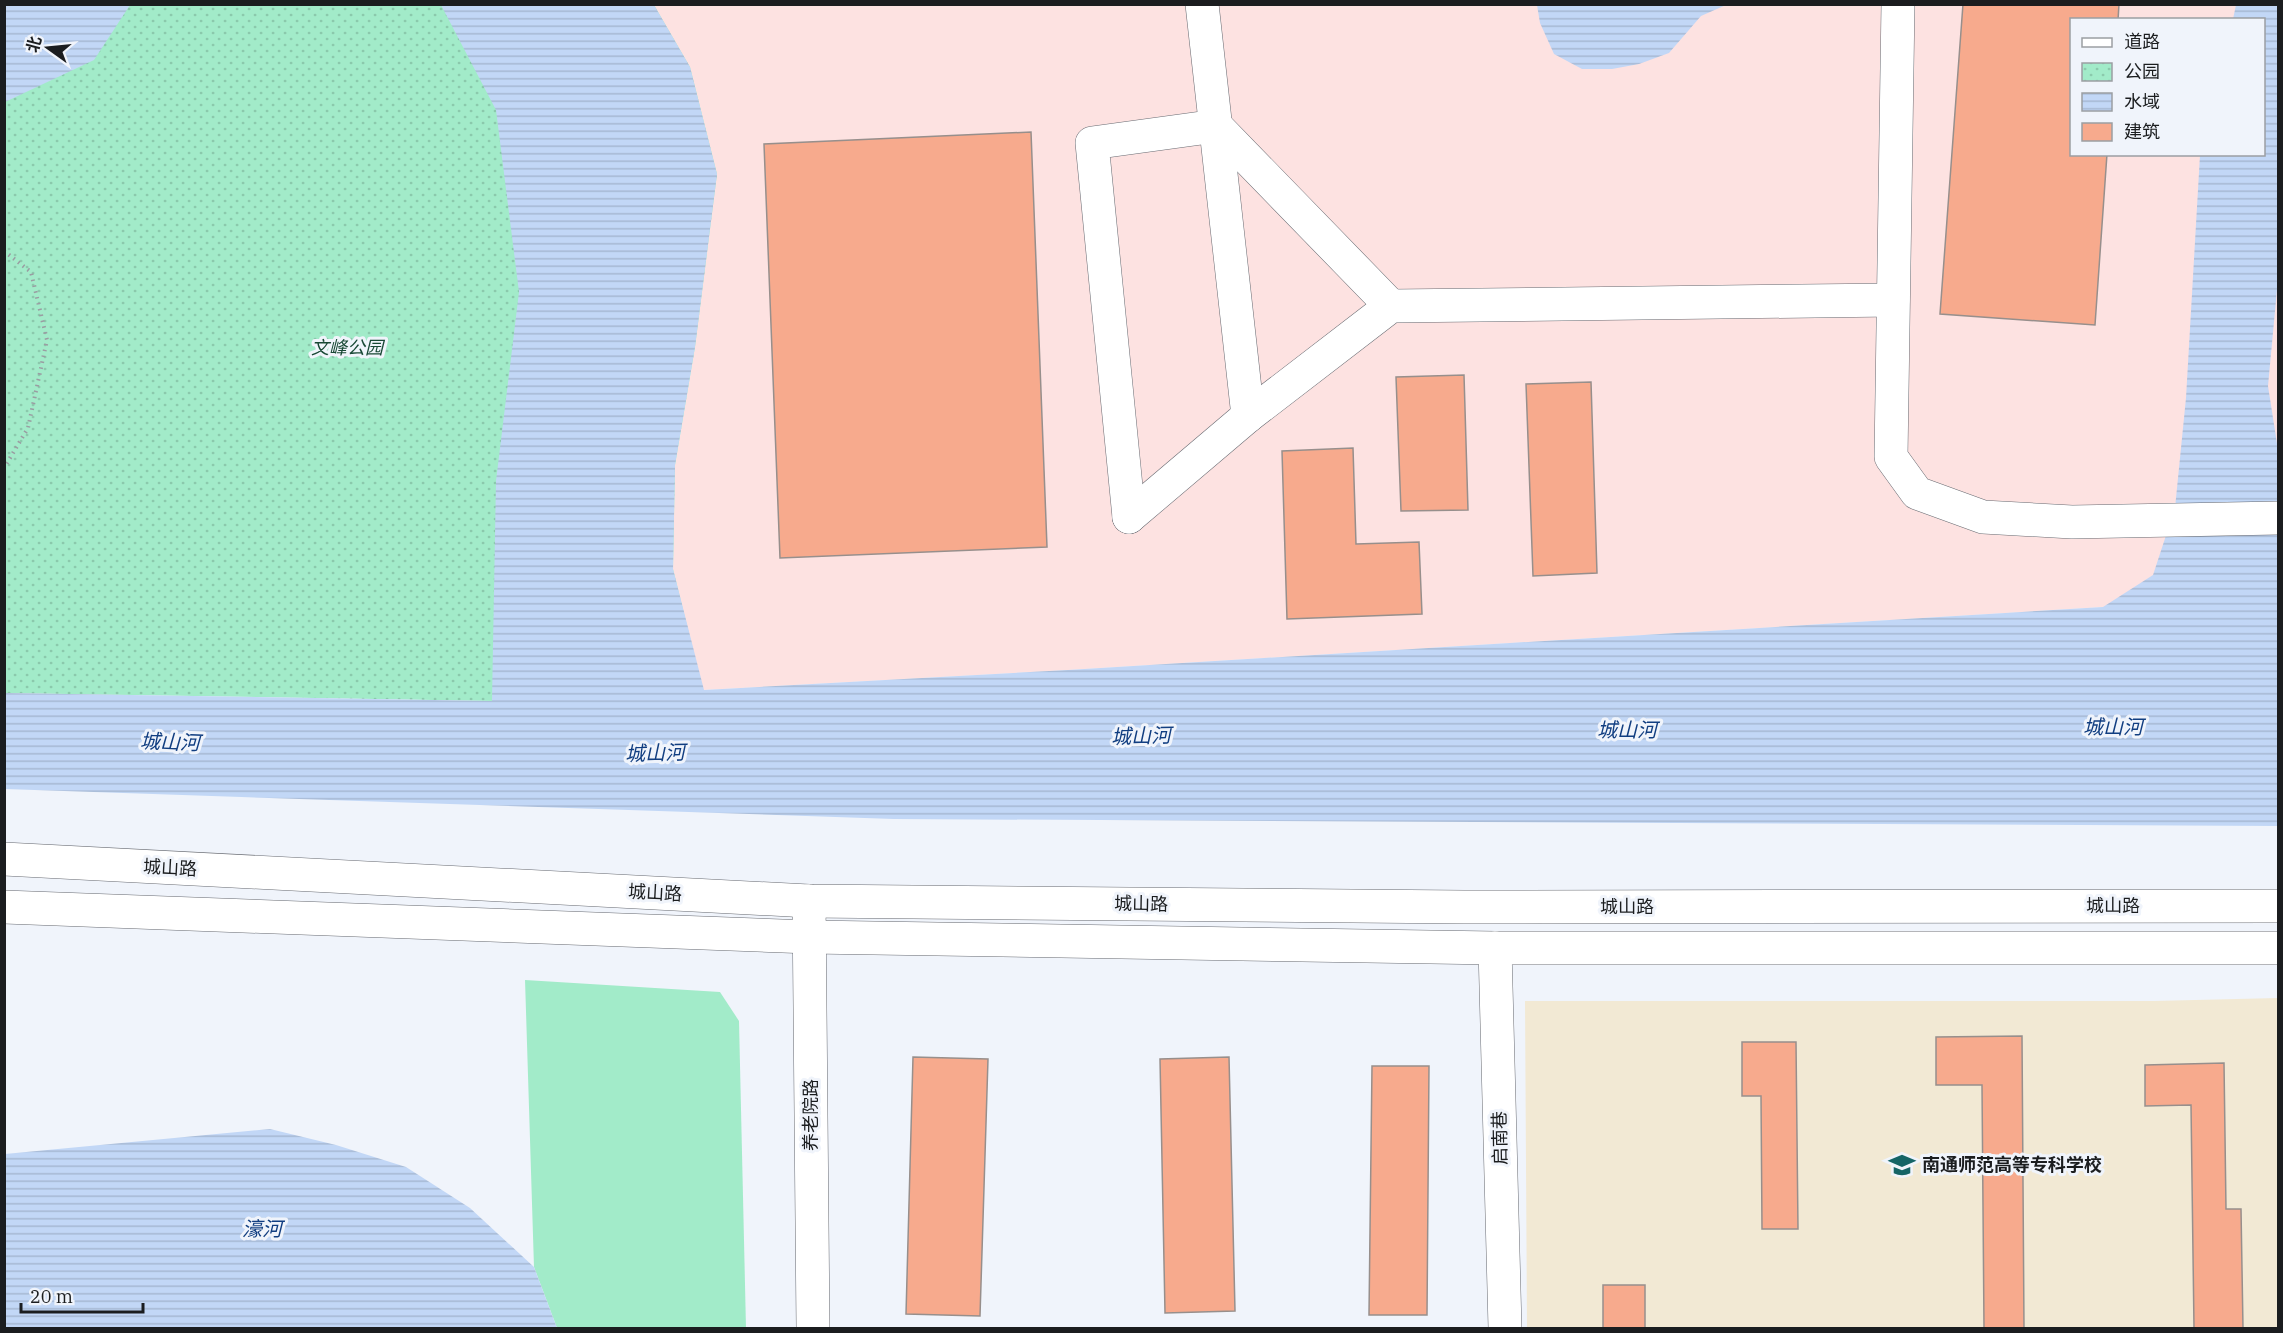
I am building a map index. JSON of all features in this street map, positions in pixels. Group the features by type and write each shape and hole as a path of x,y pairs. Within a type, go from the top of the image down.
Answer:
{"main road":[{"path":"1202,4 1248,416"},
{"path":"1898,4 1891,457 1917,493 1983,517 2072,522 2278,518"},
{"path":"1216,126 1391,306"},
{"path":"1216,126 1092,143 1129,517 1248,416 1391,306 1893,300"},
{"name":"城山路","path":"4,859 809,901 1452,907 2278,906"},
{"name":"养老院路","path":"809,901 813,1329"},
{"name":"城山路","path":"4,906 810,937 1495,948 2278,948"},
{"name":"启南巷","path":"1495,948 1505,1329"}],"path":[{"path":"4,251 31,272 47,340 28,428 4,468"}],"shaded area":[{"path":"654,5 2278,5 2278,605 2103,607 703,690 673,569 675,465 695,347"},
{"name":"南通师范高等专科学校","path":"2278,998 2278,1328 1527,1328 1525,1001 2154,1001"}],"green space":[{"name":"文峰公园","path":"5,5 654,5 690,67 717,174 695,347 675,465 673,569 703,690 492,701 5,693"},
{"path":"525,980 720,992 739,1021 746,1328 557,1328 534,1267"}],"water":[{"path":"5,4 130,5 94,60 5,102"},
{"path":"1537,4 1726,5 1701,16 1669,53 1639,64 1612,69 1582,69 1554,54 1540,23"},
{"name":"城山河","path":"441,5 654,5 690,67 717,174 695,347 675,465 673,569 704,690 1068,670 2103,607 2153,575 2175,508 2186,398 2200,156 2265,156 2265,18 2233,18 2236,5 2278,5 2278,279 2268,386 2278,450 2278,826 894,819 5,789 5,693 492,701 496,481 519,292 496,110"},
{"name":"濠河","path":"270,1129 336,1145 406,1167 470,1208 534,1267 557,1328 5,1328 5,1154"}],"building":[{"path":"1963,4 2119,4 2118,18 2070,18 2070,156 2107,156 2095,325 1940,314"},
{"path":"1031,132 1047,547 780,558 764,144"},
{"path":"1464,375 1468,510 1401,511 1396,377"},
{"path":"1591,382 1597,573 1533,576 1526,384"},
{"path":"1353,448 1356,544 1419,542 1422,614 1287,619 1282,451"},
{"path":"2022,1036 2024,1328 1984,1328 1982,1085 1936,1085 1936,1037"},
{"path":"1742,1042 1796,1042 1798,1229 1762,1229 1761,1096 1742,1096"},
{"path":"913,1057 988,1059 980,1316 906,1314"},
{"path":"1229,1057 1235,1311 1165,1313 1160,1059"},
{"path":"2224,1063 2226,1209 2241,1209 2243,1328 2194,1328 2191,1105 2145,1106 2145,1065"},
{"path":"1372,1066 1429,1066 1427,1315 1369,1315"},
{"path":"1603,1285 1645,1285 1645,1328 1603,1328"}],"place":[{"name":"南通师范高等专科学校","path":"1902,1165"}]}
